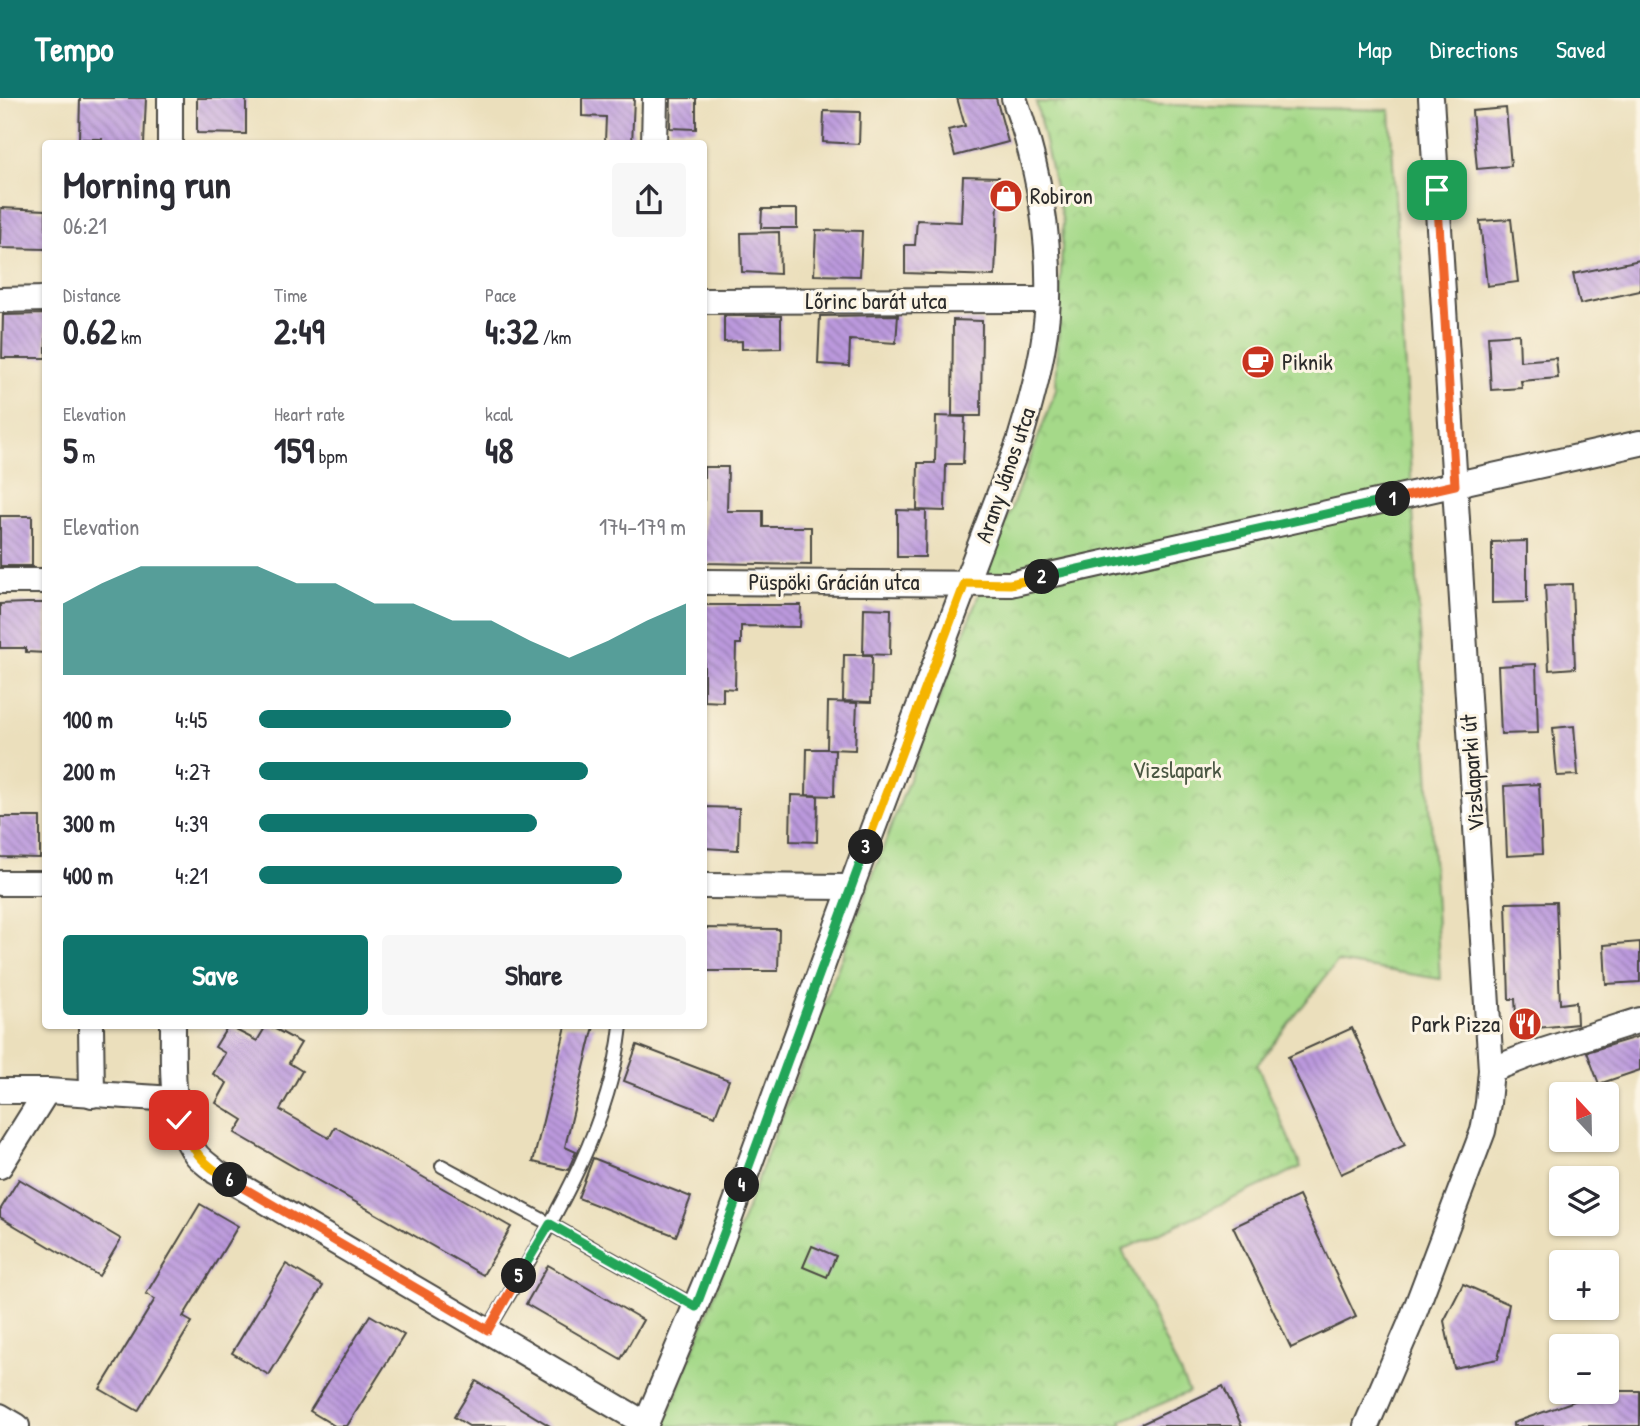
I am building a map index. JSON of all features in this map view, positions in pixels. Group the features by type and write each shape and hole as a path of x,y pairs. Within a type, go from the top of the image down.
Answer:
{"street":[{"path":"170,98 170,140"},
{"path":"654,140 655,98"},
{"name":"Arany János utca","path":"645,1425 696,1307 1020,442 1037,383 1048,300 1047,249 1037,178 1028,137 1014,98"},
{"name":"Vizslaparki út","path":"1366,1426 1410,1324 1483,1132 1491,1070 1431,98"},
{"path":"0,300 42,299"},
{"name":"Lőrinc barát utca","path":"707,301 1048,300"},
{"name":"Püspöki Grácián utca","path":"707,582 1010,584 1640,443"},
{"path":"0,581 42,581"},
{"path":"0,883 42,883"},
{"path":"707,886 852,887"},
{"path":"1491,1070 1640,1020"},
{"path":"91,1029 92,1095"},
{"path":"173,1029 174,1099 179,1120 197,1155 216,1172 645,1425"},
{"path":"0,1091 47,1091 174,1099"},
{"path":"0,1166 47,1091"},
{"path":"0,1416 17,1426"}],"lane":[{"path":"488,1330 564,1201 600,1120 621,1029"},
{"path":"442,1166 696,1307"}],"green space":[{"name":"Vizslapark","path":"1036,102 1390,110 1440,979 1337,962 1257,1065 1301,1167 1122,1250 1189,1392 1121,1421 1123,1426 662,1426 670,1412 1056,390 1063,222"}],"building":[{"path":"80,98 146,98 144,140 79,139"},
{"path":"197,98 246,98 246,134 197,133"},
{"path":"582,98 634,98 632,140 605,140 606,117 582,116"},
{"path":"671,98 696,98 696,129 670,128"},
{"path":"957,98 996,98 1008,142 955,156 948,130 965,126"},
{"path":"1506,108 1511,166 1477,169 1472,111"},
{"path":"824,111 860,112 859,144 823,142"},
{"path":"963,176 999,177 995,276 905,273 905,245 915,245 917,220 961,222"},
{"path":"1,208 42,210 42,249 0,248"},
{"path":"762,209 797,209 797,228 761,228"},
{"path":"1511,219 1518,282 1487,286 1480,221"},
{"path":"816,230 862,231 860,276 814,275"},
{"path":"779,232 780,274 742,272 741,233"},
{"path":"1640,260 1640,291 1580,304 1573,274"},
{"path":"42,314 42,358 2,358 3,315"},
{"path":"898,315 896,343 850,340 849,366 818,364 820,316"},
{"path":"724,316 781,316 781,348 742,349 742,341 724,342"},
{"path":"953,320 982,321 981,416 952,416"},
{"path":"1519,334 1520,361 1556,358 1558,378 1521,381 1522,388 1491,390 1488,336"},
{"path":"936,416 965,417 963,464 946,464 945,511 917,510 918,463 935,463"},
{"path":"707,467 728,467 727,511 763,511 763,527 811,527 811,565 707,563"},
{"path":"897,510 926,511 925,557 897,557"},
{"path":"0,516 32,516 32,566 0,566"},
{"path":"1527,541 1527,602 1492,603 1492,542"},
{"path":"1572,584 1575,668 1549,670 1545,585"},
{"path":"42,603 42,653 26,652 26,648 0,648 0,604"},
{"path":"707,605 801,605 800,627 741,626 741,644 736,644 735,689 723,688 723,702 707,701"},
{"path":"864,608 891,609 890,655 863,654"},
{"path":"844,655 872,655 871,702 843,701"},
{"path":"1536,664 1538,733 1501,734 1498,666"},
{"path":"828,702 857,703 855,750 827,749"},
{"path":"1574,726 1578,775 1557,776 1553,728"},
{"path":"807,749 835,749 834,796 806,795"},
{"path":"1539,784 1542,854 1507,856 1504,786"},
{"path":"791,795 818,796 817,842 790,841"},
{"path":"707,807 739,808 738,850 707,848"},
{"path":"0,817 40,817 40,858 0,857"},
{"path":"1556,902 1560,1004 1576,1002 1577,1024 1517,1030 1515,999 1509,999 1506,903"},
{"path":"707,928 779,929 778,971 707,971"},
{"path":"1640,942 1640,982 1606,984 1604,945"},
{"path":"1352,1028 1405,1145 1341,1174 1288,1057"},
{"path":"226,1029 234,1029 257,1041 264,1029 275,1029 301,1043 289,1063 302,1071 280,1110 329,1138 335,1127 511,1227 483,1275 235,1133 243,1120 216,1103 227,1083 213,1074 225,1053 215,1047"},
{"path":"565,1029 593,1029 565,1147 576,1152 568,1170 533,1162"},
{"path":"1640,1036 1640,1070 1598,1082 1587,1052"},
{"path":"637,1045 729,1080 715,1116 624,1081"},
{"path":"593,1158 691,1197 676,1236 578,1198"},
{"path":"19,1179 121,1239 99,1276 0,1217 0,1210"},
{"path":"1299,1196 1356,1317 1291,1348 1233,1227"},
{"path":"200,1204 238,1226 183,1317 192,1322 138,1411 100,1389 155,1299 146,1294"},
{"path":"812,1246 836,1256 827,1277 803,1267"},
{"path":"286,1264 323,1286 269,1375 232,1353"},
{"path":"548,1265 643,1320 621,1359 526,1304"},
{"path":"1463,1284 1509,1304 1498,1359 1454,1368 1444,1321"},
{"path":"370,1315 404,1335 347,1426 335,1426 310,1411"},
{"path":"476,1381 550,1426 469,1426 454,1417"},
{"path":"1223,1386 1242,1426 1137,1426"},
{"path":"1619,1391 1640,1391 1640,1426 1513,1426 1513,1423 1566,1404 1619,1404"}],"place":[{"name":"Robiron","path":"1006,196"},
{"name":"Piknik","path":"1258,362"},
{"name":"Park Pizza","path":"1525,1024"}],"route":[{"path":"179,1120 197,1155 216,1172 488,1330 550,1224 696,1307 965,583 1010,584 1455,485 1437,190"}]}
